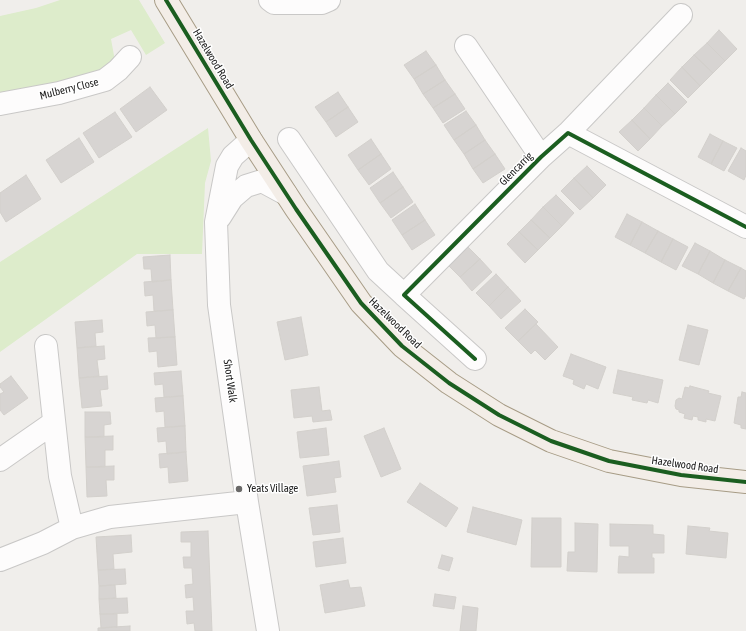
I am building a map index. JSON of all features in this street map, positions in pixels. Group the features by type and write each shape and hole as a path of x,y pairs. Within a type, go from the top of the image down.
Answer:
{"main road":[{"name":"Hazelwood Road","path":"166,0 251,140 361,303 408,350 449,383 493,411 551,441 608,461 680,475 746,482"}],"street":[{"path":"270,0 274,3 322,3 329,0"},
{"name":"Glencarrig","path":"404,295 540,157 568,133 681,15"},
{"name":"Glencarrig","path":"466,46 540,157"},
{"name":"Mulberry Close","path":"0,104 65,92 105,80 118,70 130,57"},
{"path":"568,133 746,227"},
{"path":"289,139 378,271 475,359"},
{"name":"Short Walk","path":"251,140 233,156 227,166 216,222 219,305 247,502 268,631"},
{"path":"216,222 232,198 246,186 262,181 286,194"},
{"path":"46,346 62,490 72,528"},
{"path":"0,460 54,423"},
{"path":"0,560 43,543 72,528 110,517 247,502"}],"green space":[{"path":"60,0 139,0 165,43 146,55 131,30 111,39 115,61 101,72 2,94 0,93 0,16 36,8"},
{"path":"208,128 211,161 205,183 202,254 137,254 0,352 0,262"}],"building":[{"path":"719,30 737,49 725,61 707,43"},
{"path":"707,43 725,61 713,73 694,55"},
{"path":"426,51 436,65 414,79 404,65"},
{"path":"694,55 713,73 700,86 682,67"},
{"path":"436,65 445,80 423,94 414,79"},
{"path":"682,67 700,86 688,98 670,80"},
{"path":"445,80 455,94 433,108 423,94"},
{"path":"668,83 687,102 675,114 656,95"},
{"path":"150,87 167,110 136,132 120,109"},
{"path":"338,92 348,107 326,122 315,107"},
{"path":"455,94 465,109 443,123 433,108"},
{"path":"656,95 675,114 662,126 644,108"},
{"path":"348,107 358,122 336,137 326,122"},
{"path":"644,108 662,126 650,139 632,120"},
{"path":"466,111 476,125 454,140 444,125"},
{"path":"115,112 132,137 99,158 83,133"},
{"path":"632,120 650,139 638,151 619,132"},
{"path":"476,125 485,140 464,154 454,140"},
{"path":"710,134 723,141 711,164 698,157"},
{"path":"79,138 94,162 61,183 46,160"},
{"path":"371,139 381,154 358,170 348,155"},
{"path":"485,140 495,154 473,169 464,154"},
{"path":"723,141 737,148 724,171 711,164"},
{"path":"741,148 746,151 746,175 744,180 728,171"},
{"path":"381,154 391,169 369,185 358,170"},
{"path":"495,154 505,169 483,183 473,169"},
{"path":"587,166 606,185 593,198 574,178"},
{"path":"393,172 403,187 380,203 370,188"},
{"path":"26,175 41,199 6,222 0,212 0,193"},
{"path":"574,178 593,198 580,210 561,191"},
{"path":"403,187 413,202 391,218 380,203"},
{"path":"556,195 574,213 562,226 543,207"},
{"path":"415,204 425,220 402,235 392,220"},
{"path":"543,207 562,226 550,238 531,220"},
{"path":"627,214 642,222 630,245 615,237"},
{"path":"425,220 435,235 412,250 402,235"},
{"path":"531,220 550,238 538,250 519,232"},
{"path":"642,222 658,231 645,253 630,245"},
{"path":"658,231 673,239 661,262 645,253"},
{"path":"519,232 538,250 525,263 507,244"},
{"path":"673,239 688,247 676,270 661,262"},
{"path":"695,243 710,251 698,274 682,266"},
{"path":"467,246 480,259 460,277 447,264"},
{"path":"710,251 725,260 713,283 698,274"},
{"path":"170,255 171,280 152,282 151,269 144,269 143,257"},
{"path":"480,259 492,272 472,291 460,277"},
{"path":"725,260 741,268 728,291 713,283"},
{"path":"741,268 746,271 746,295 744,299 728,291"},
{"path":"496,274 508,287 489,306 476,293"},
{"path":"171,280 173,310 154,311 153,295 145,296 144,282"},
{"path":"508,287 521,301 501,319 489,306"},
{"path":"525,309 538,322 518,341 505,328"},
{"path":"173,310 175,337 156,338 155,325 147,326 146,312"},
{"path":"301,317 308,355 285,360 277,322"},
{"path":"102,320 103,332 95,333 96,346 77,348 75,322"},
{"path":"536,324 558,347 545,360 535,350 531,354 518,341"},
{"path":"688,325 708,330 699,365 679,360"},
{"path":"175,337 177,365 158,367 157,351 149,352 148,338"},
{"path":"104,346 105,359 97,360 99,376 79,378 77,348"},
{"path":"571,354 606,367 598,389 586,384 584,389 573,384 574,380 563,376"},
{"path":"618,370 663,380 658,403 648,400 647,403 632,400 633,397 613,393"},
{"path":"181,371 183,396 164,397 163,384 155,385 154,373"},
{"path":"11,376 28,398 4,415 0,410 0,394 4,392 0,387 0,384"},
{"path":"107,376 108,389 100,390 102,406 82,408 79,378"},
{"path":"690,386 721,396 715,421 706,419 706,422 698,420 698,417 693,416 692,420 684,418 685,414 676,409 676,400 679,398 682,399 685,387 689,388"},
{"path":"319,387 322,411 330,410 332,420 313,422 312,416 294,418 291,390"},
{"path":"742,392 746,393 746,429 741,428 741,425 734,423 738,397 741,397"},
{"path":"183,396 185,426 165,427 164,411 156,412 155,398"},
{"path":"85,412 110,412 111,424 104,425 104,437 85,437"},
{"path":"185,426 186,452 167,454 166,441 158,442 157,428"},
{"path":"326,428 329,455 300,458 297,432"},
{"path":"384,428 401,469 381,477 364,436"},
{"path":"113,436 113,450 105,450 105,467 86,467 85,437"},
{"path":"186,452 188,481 169,483 168,467 160,468 159,454"},
{"path":"339,461 341,477 334,478 336,492 307,496 303,466"},
{"path":"114,466 114,480 106,480 107,496 87,497 86,467"},
{"path":"420,483 458,508 446,527 407,502"},
{"path":"337,505 340,532 313,535 309,508"},
{"path":"473,507 522,520 516,545 467,532"},
{"path":"532,518 561,518 561,567 531,567"},
{"path":"575,523 598,524 597,572 567,571 568,552 575,552"},
{"path":"610,524 653,525 653,534 664,535 664,553 652,553 652,558 654,558 654,573 618,573 619,556 629,557 629,546 610,546"},
{"path":"688,526 710,528 709,531 728,533 726,558 686,554"},
{"path":"208,531 212,631 195,631 194,623 187,624 186,611 194,611 193,597 186,598 185,585 193,584 192,568 184,568 183,557 191,557 191,542 181,542 181,532"},
{"path":"131,535 132,552 113,554 114,569 98,570 96,537"},
{"path":"343,538 346,563 316,567 313,542"},
{"path":"442,555 453,558 449,571 438,568"},
{"path":"125,569 126,584 99,586 98,570"},
{"path":"348,580 350,588 361,587 365,606 325,613 320,585"},
{"path":"115,585 116,598 99,599 99,586"},
{"path":"435,594 456,597 454,609 433,606"},
{"path":"127,598 128,613 100,614 99,599"},
{"path":"463,606 478,608 476,631 460,631"},
{"path":"100,614 117,614 117,627 101,628"},
{"path":"130,626 130,631 98,631 98,628"}],"cycle path":[{"path":"166,0 251,140 296,209 361,303 402,346 449,383 499,415 551,441 609,461 681,475 746,482"},
{"path":"475,359 404,295 541,157 568,133 746,227"}],"place":[{"name":"Yeats Village","path":"239,489"}]}
